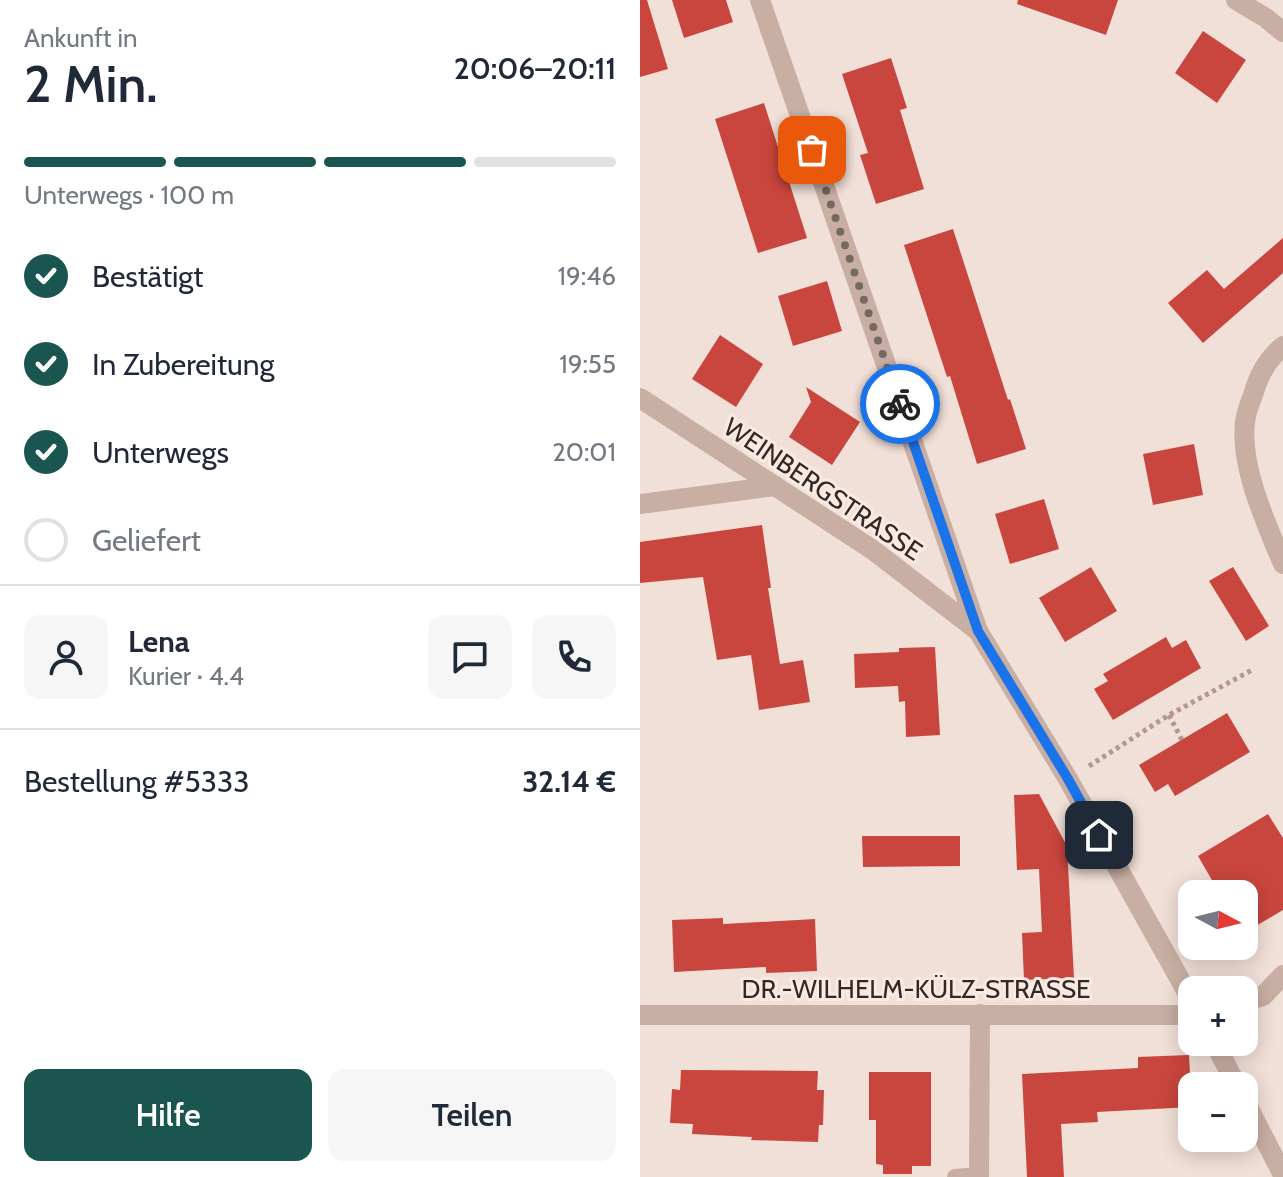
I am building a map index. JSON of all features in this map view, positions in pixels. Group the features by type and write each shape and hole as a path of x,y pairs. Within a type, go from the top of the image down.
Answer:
{"street":[{"path":"760,0 978,631"},
{"path":"1236,0 1283,32"},
{"path":"1283,346 1271,357 1256,386 1246,418 1246,455 1261,511 1283,564"},
{"name":"WEINBERGSTRASSE","path":"640,398 873,550 978,631 1068,779 1178,976"},
{"path":"640,504 775,486"},
{"path":"1258,998 1283,975"},
{"path":"979,1176 980,1014"},
{"name":"DR.-WILHELM-KÜLZ-STRASSE","path":"640,1015 1178,1015"},
{"path":"1258,1126 1283,1175"}],"lane":[{"path":"955,1177 979,1176"}],"path":[{"path":"1091,765 1169,715 1252,670"},
{"path":"1169,715 1182,740"}],"building":[{"path":"640,0 647,0 668,69 640,77"},
{"path":"672,0 726,0 733,22 684,38"},
{"path":"1018,0 1118,0 1106,35 1017,4"},
{"path":"1203,31 1246,60 1217,103 1175,73"},
{"path":"891,58 907,108 900,110 924,189 876,204 860,155 868,153 842,74"},
{"path":"764,103 807,238 758,253 715,119"},
{"path":"953,229 1026,449 977,464 904,245"},
{"path":"1283,238 1283,273 1203,343 1168,303 1207,270 1224,289"},
{"path":"827,281 842,331 793,346 778,296"},
{"path":"720,335 763,364 736,407 692,379"},
{"path":"806,387 860,422 832,465 789,437 811,402"},
{"path":"1194,444 1203,495 1153,505 1143,454"},
{"path":"1044,499 1059,549 1010,564 995,514"},
{"path":"762,525 780,664 803,660 810,702 759,710 751,655 717,660 703,577 640,583 640,542"},
{"path":"1091,567 1117,611 1065,642 1039,598"},
{"path":"1233,567 1269,626 1246,641 1209,581"},
{"path":"1166,637 1172,648 1186,640 1201,668 1113,720 1094,689 1108,681 1103,674"},
{"path":"935,647 940,735 906,737 905,701 899,702 898,686 855,688 854,654"},
{"path":"1227,713 1250,752 1175,796 1168,784 1155,792 1139,765"},
{"path":"1039,794 1067,846 1074,978 1024,980 1022,933 1042,932 1039,869 1017,870 1014,795"},
{"path":"1268,814 1283,838 1283,910 1258,925 1258,880 1212,880 1198,856"},
{"path":"862,836 960,836 960,866 863,867"},
{"path":"723,918 723,924 815,919 817,971 766,973 766,967 674,972 672,920"},
{"path":"1189,1056 1190,1072 1178,1072 1178,1108 1097,1112 1098,1122 1061,1124 1064,1177 1027,1177 1022,1074 1138,1068 1138,1057"},
{"path":"681,1070 818,1071 817,1090 824,1090 823,1125 819,1125 818,1142 692,1134 693,1124 670,1123 672,1089 680,1090"},
{"path":"869,1072 931,1072 931,1166 912,1166 912,1174 883,1174 883,1165 876,1164 876,1120 869,1120"}],"way so far":[{"path":"812,150 900,404"}],"route":[{"path":"900,404 978,631 1099,835"}]}
